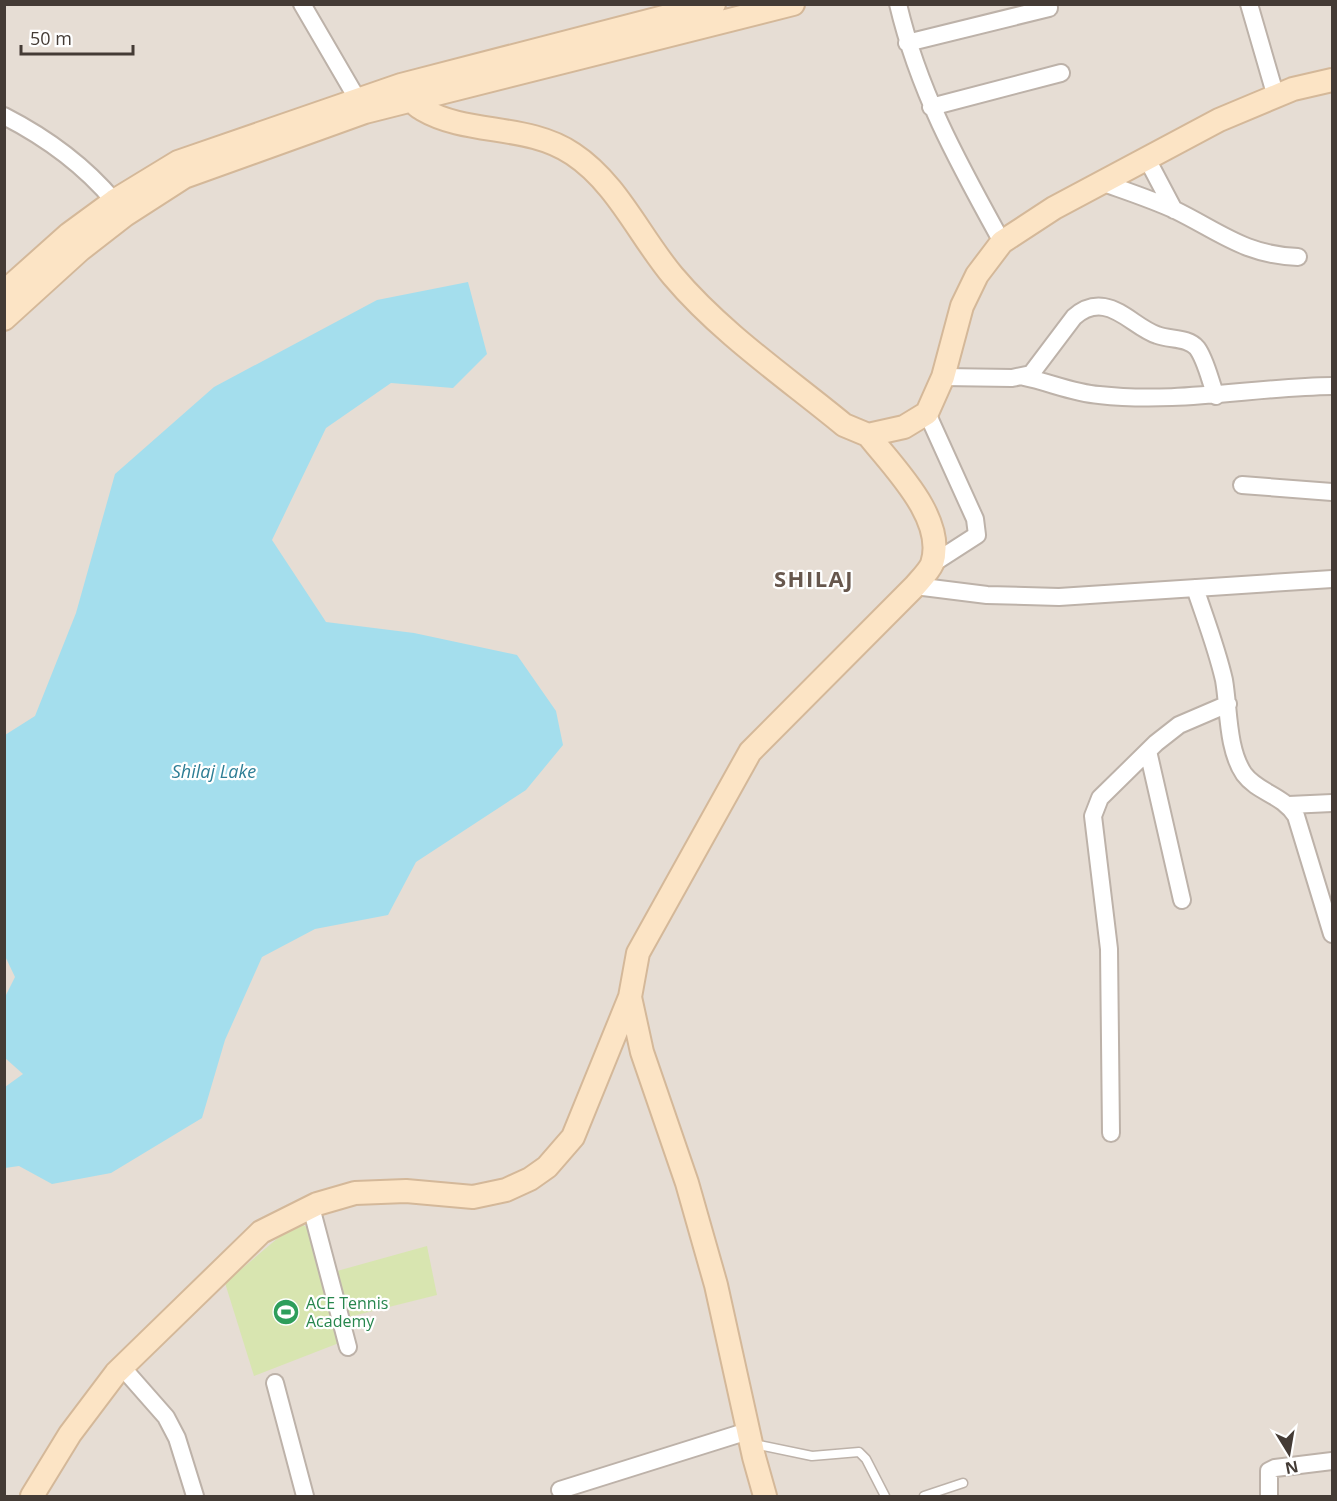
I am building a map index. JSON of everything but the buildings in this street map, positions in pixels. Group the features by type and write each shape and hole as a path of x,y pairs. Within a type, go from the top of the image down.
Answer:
{"street":[{"path":"302,4 361,105"},
{"path":"4,292 69,234 114,201 178,162 361,105 714,4"},
{"path":"406,93 793,4"},
{"path":"898,4 907,43 940,129 1002,242"},
{"path":"1249,4 1276,97"},
{"path":"907,43 1049,8"},
{"path":"932,107 1061,73"},
{"path":"868,435 904,427 927,413 943,377 962,306 977,275 1002,242 1053,208 1219,120 1293,89 1332,80"},
{"path":"406,93 422,109 455,121 532,134 573,153 601,177 673,276 708,314 844,425 868,435 923,505 933,532 932,564"},
{"path":"4,319 80,249 125,215 184,177 361,105"},
{"path":"4,117 44,137 94,178 114,201"},
{"path":"1146,157 1174,210"},
{"path":"1101,182 1174,210 1256,252 1298,257"},
{"path":"1024,377 1037,368 1074,317 1083,309 1102,306 1112,309 1141,328 1159,336 1190,342 1197,349 1216,396"},
{"path":"943,377 1024,377 1098,395 1129,398 1216,396 1332,386"},
{"path":"32,1497 70,1434 122,1367 261,1232 311,1207 356,1193 406,1191 473,1197 506,1190 530,1179 547,1167 573,1137 630,998 638,953 750,752 915,586 932,564 977,535 975,519 927,413"},
{"path":"1242,485 1332,492"},
{"path":"915,586 987,594 1059,597 1332,579"},
{"path":"1195,588 1223,678 1236,759 1245,775 1259,788 1289,805 1296,816 1332,934"},
{"path":"1111,1133 1109,949 1093,816 1100,798 1148,751 1179,725 1228,704"},
{"path":"1148,751 1182,900"},
{"path":"1289,805 1332,803"},
{"path":"630,998 642,1052 687,1183 716,1285 765,1497"},
{"path":"311,1207 348,1347"},
{"path":"122,1367 166,1417 177,1438 195,1497"},
{"path":"274,1383 305,1497"},
{"path":"560,1490 750,1437"},
{"path":"1269,1497 1269,1471 1275,1468 1332,1461"}],"lane":[{"path":"750,1437 812,1456 859,1452 866,1459 885,1497"},
{"path":"924,1497 963,1483"}],"shaded area":[{"name":"SHILAJ","path":"5,5 1332,5 1332,1496 5,1496"}],"green space":[{"name":"ACE Tennis Academy","path":"298,1221 321,1238 339,1343 254,1376 225,1283"},
{"path":"427,1246 437,1295 349,1317 337,1271"}],"water":[{"name":"Shilaj Lake","path":"468,282 487,354 453,388 391,383 326,428 272,540 326,622 414,633 517,655 556,711 563,745 526,790 416,862 388,915 315,929 262,957 225,1040 202,1118 111,1173 52,1184 19,1166 5,1168 5,1087 23,1074 5,1058 5,997 15,977 4,954 5,735 35,716 76,613 115,474 214,387 377,300"}],"place":[{"name":"ACE Tennis Academy","path":"286,1312"}],"district":[{"name":"SHILAJ","path":"814,578"}]}
